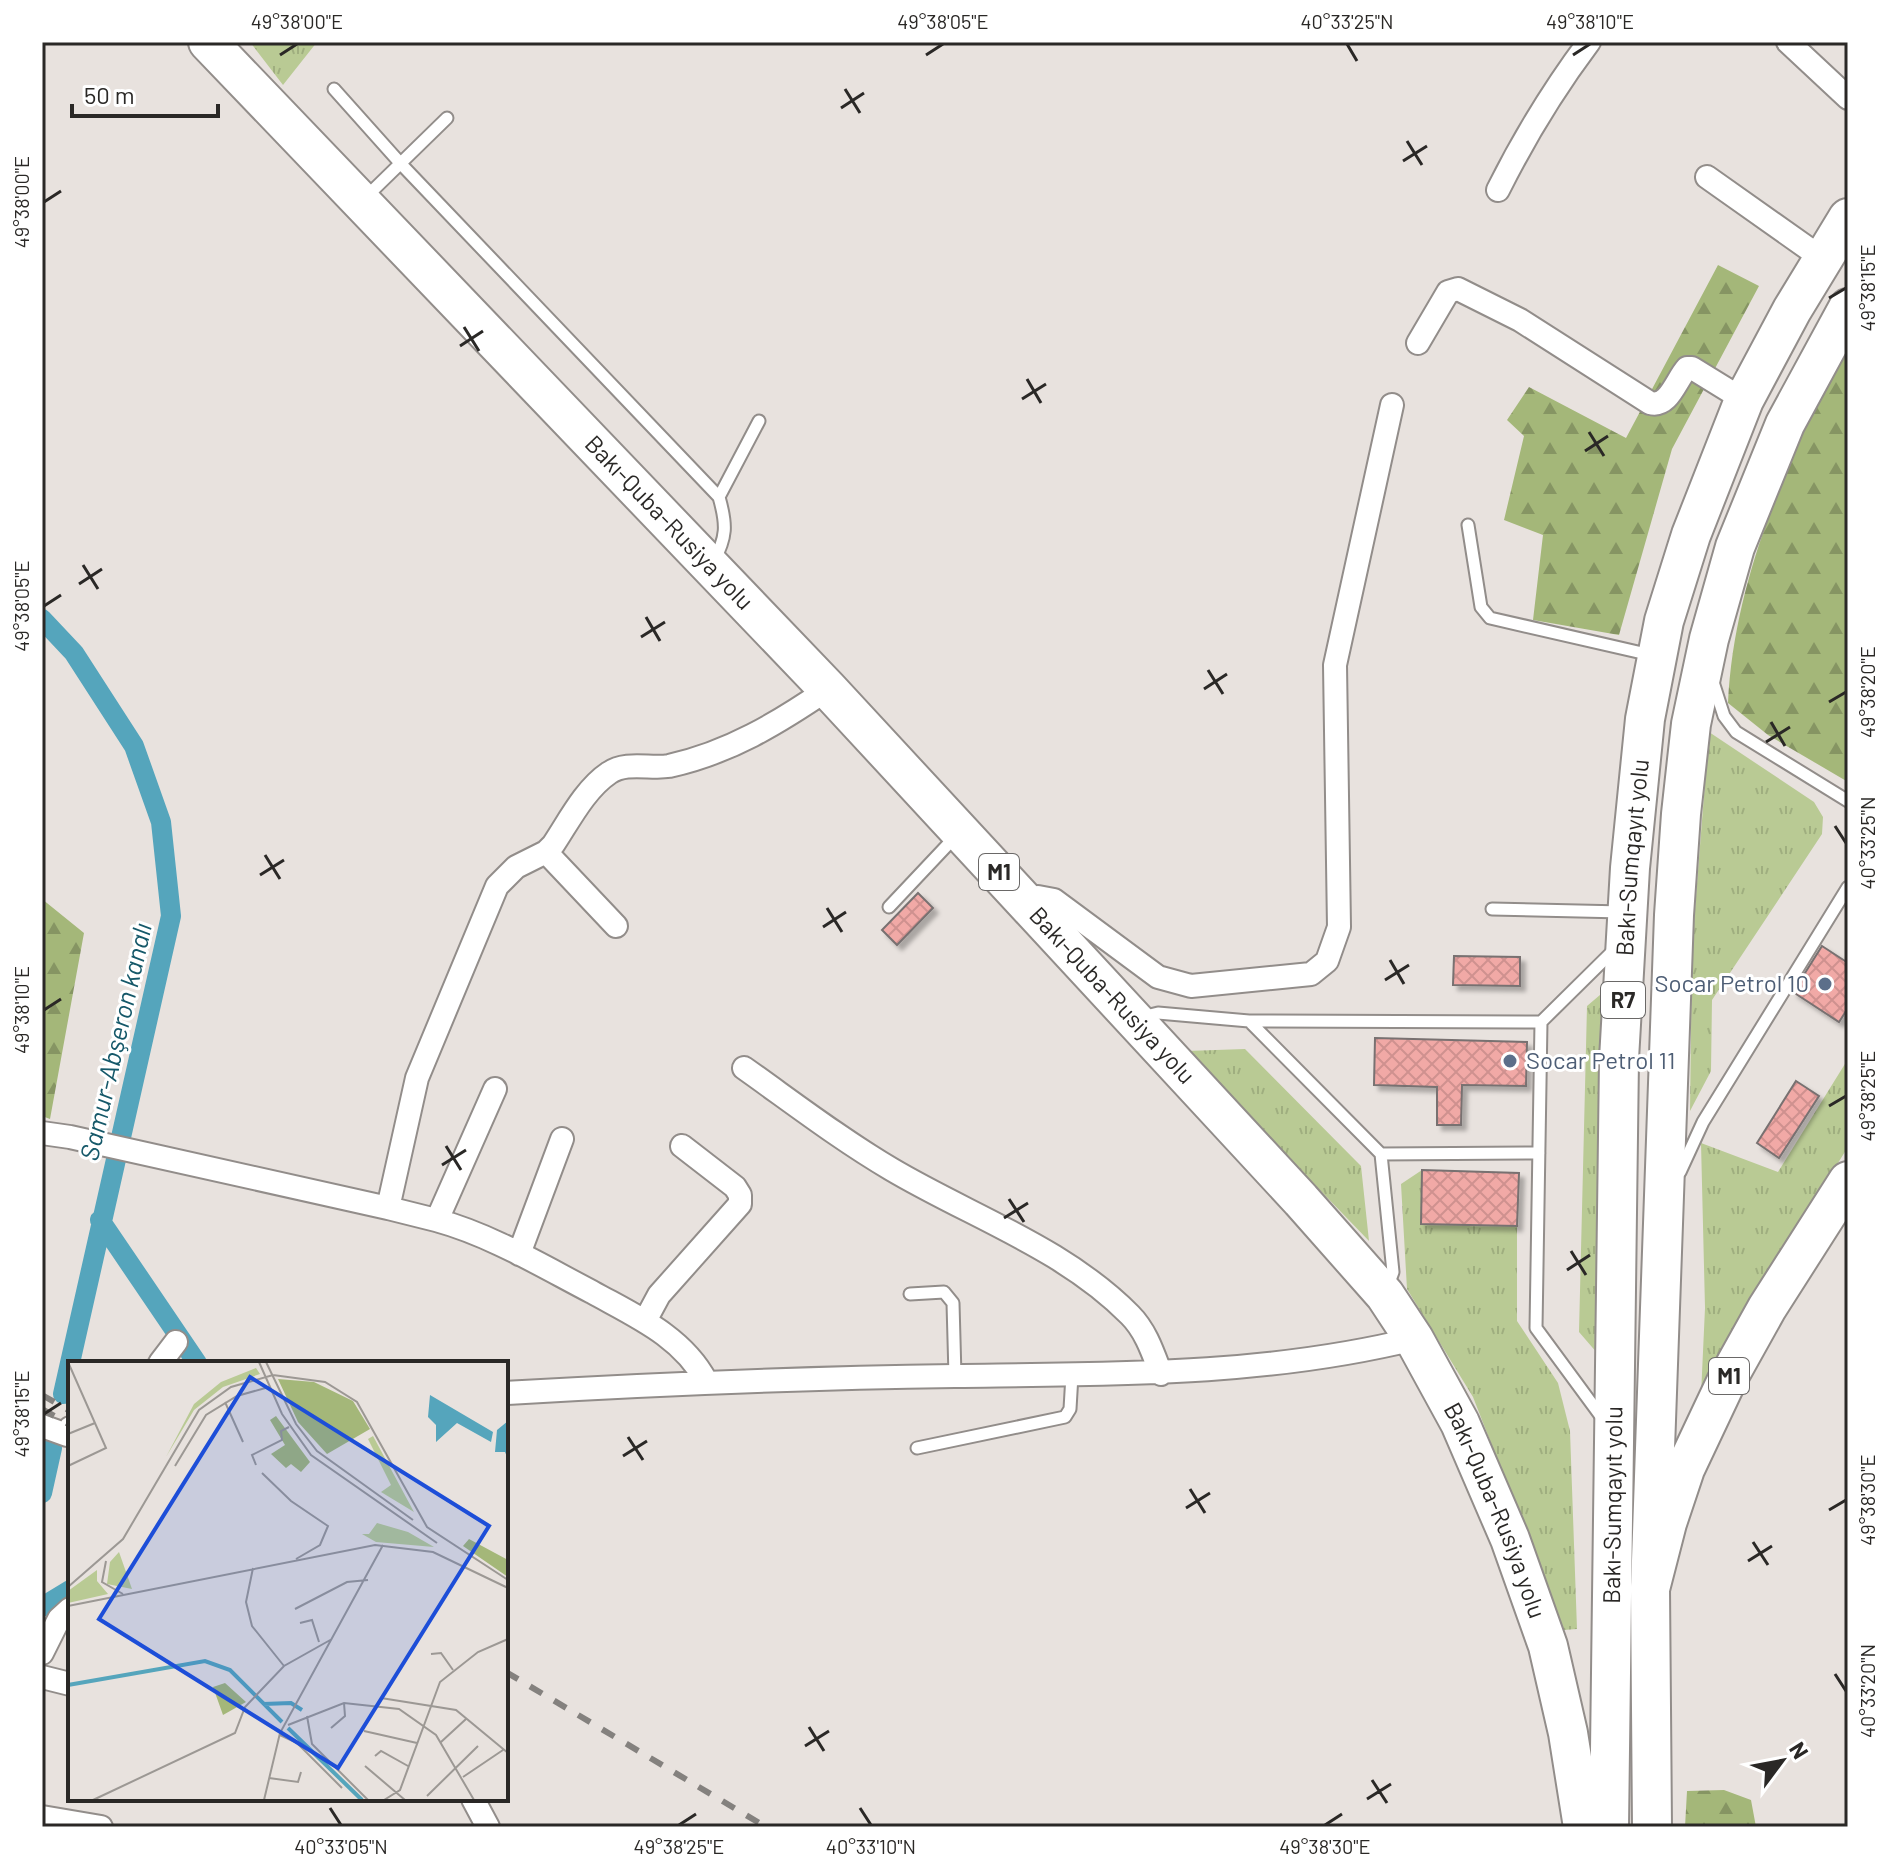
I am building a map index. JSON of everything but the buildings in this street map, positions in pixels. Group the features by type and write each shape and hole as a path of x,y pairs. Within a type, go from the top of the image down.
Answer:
{"highway":[{"name":"Bakı-Quba-Rusiya yolu","path":"208,42 828,689 1135,1018 1385,1295 1414,1339 1460,1423 1510,1539 1548,1646 1568,1733 1583,1827"},
{"path":"221,42 257,93"},
{"name":"Bakı-Sumqayıt yolu","path":"1609,1827 1619,1059 1645,719 1664,621 1691,535 1744,400 1848,218"},
{"name":"Bakı-Sumqayıt yolu","path":"1650,1589 1674,915 1691,724 1709,639 1735,547 1785,424 1848,308"},
{"name":"M1","path":"1652,1827 1650,1589 1667,1523 1685,1469 1728,1378 1767,1308 1848,1181"}],"street":[{"path":"1498,190 1552,91 1589,42"},
{"path":"1788,42 1848,98"},
{"path":"1707,177 1823,259"},
{"path":"1418,343 1448,292 1458,289 1520,320 1650,403 1665,401 1687,368 1692,368 1744,400"},
{"path":"1027,901 1038,897 1054,900 1158,977 1191,986 1311,974 1327,961 1339,927 1335,665 1392,405"},
{"path":"388,1208 417,1078 497,886 516,867 546,852 594,785 612,770 666,766 736,745 783,720 828,689"},
{"path":"546,852 616,926"},
{"path":"744,1068 875,1159 928,1191 1077,1269 1131,1315 1146,1336 1161,1374"},
{"path":"437,1220 495,1089"},
{"path":"42,1133 437,1220 519,1254 645,1321 689,1356 706,1381"},
{"path":"519,1254 562,1139"},
{"path":"645,1321 659,1295 740,1204 740,1195 735,1187 682,1146"},
{"path":"508,1393 706,1381 1161,1374 1307,1361 1414,1339"},
{"path":"161,1361 176,1342"},
{"path":"42,1426 68,1434"},
{"path":"42,1653 59,1619 68,1611"},
{"path":"42,1677 68,1684"},
{"path":"474,1801 488,1827"},
{"path":"42,1817 101,1827"}],"lane":[{"path":"334,89 401,164 719,497 726,522 723,544 711,567"},
{"path":"361,201 447,118"},
{"path":"719,497 759,421"},
{"path":"1468,525 1481,607 1490,618 1657,657"},
{"path":"1709,639 1718,701 1736,732 1848,801"},
{"path":"889,907 961,831"},
{"path":"1664,1214 1703,1122 1848,887"},
{"path":"1492,909 1627,924"},
{"path":"1613,1432 1536,1328 1541,1022 1627,924"},
{"path":"1135,1018 1158,1013 1249,1021 1541,1022"},
{"path":"1249,1021 1381,1154 1393,1272 1385,1295"},
{"path":"1381,1154 1539,1153"},
{"path":"910,1294 944,1292 953,1303 955,1376"},
{"path":"917,1448 1065,1417 1070,1409 1072,1375"}],"green space":[{"path":"250,42 317,42 283,85"},
{"path":"1718,265 1759,286 1672,449 1619,635 1533,620 1543,535 1504,520 1524,436 1507,420 1529,387 1626,438"},
{"path":"1848,339 1848,782 1768,735 1728,703 1741,608 1769,515 1806,426"},
{"path":"1709,732 1814,802 1823,817 1822,834 1712,1000 1711,1071 1690,1111 1692,947"},
{"path":"42,899 84,933 50,1119 42,1116"},
{"path":"1607,989 1598,1354 1579,1332 1587,1006"},
{"path":"1245,1049 1361,1166 1369,1241 1186,1051"},
{"path":"1848,1059 1848,1147 1751,1302 1701,1395 1705,1308 1701,1143 1778,1172"},
{"path":"1422,1170 1421,1224 1517,1226 1517,1321 1558,1383 1570,1431 1577,1629 1564,1630 1473,1397 1407,1289 1401,1184"},
{"path":"1724,1790 1751,1800 1756,1827 1685,1827 1687,1791"}],"waterway":[{"name":"Samur-Abşeron kanalı","path":"42,619 74,653 134,746 161,822 171,916 70,1361"},
{"path":"100,1220 196,1361"},
{"name":"Samur-Abşeron kanalı","path":"63,1394 68,1372"},
{"name":"Samur-Abşeron kanalı","path":"42,1493 52,1448"},
{"path":"42,1607 68,1591"}],"railway":[{"path":"42,1395 68,1410"},
{"path":"42,1409 68,1424"},
{"path":"508,1673 766,1827"}],"place":[{"name":"Socar Petrol 10","path":"1825,984"},
{"name":"Socar Petrol 11","path":"1510,1061"}]}
